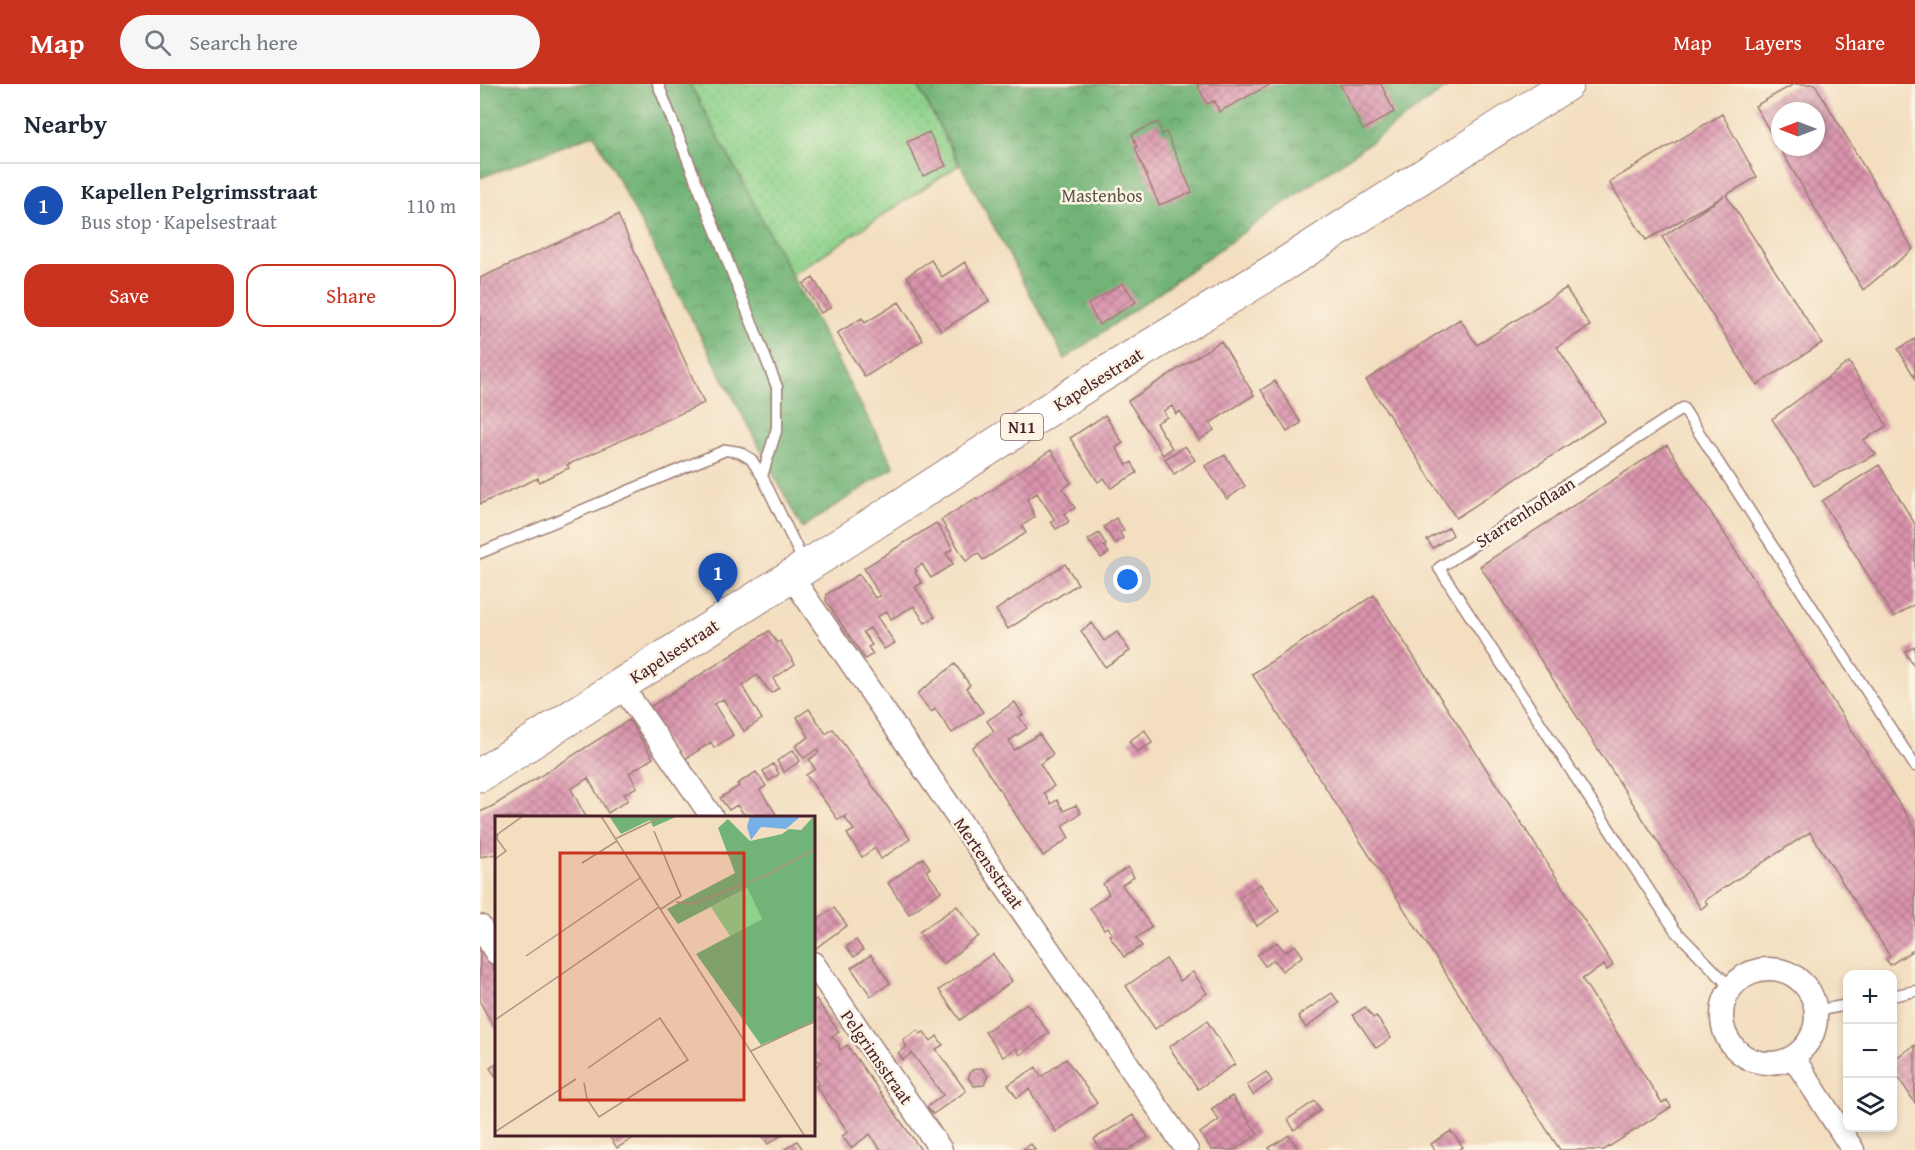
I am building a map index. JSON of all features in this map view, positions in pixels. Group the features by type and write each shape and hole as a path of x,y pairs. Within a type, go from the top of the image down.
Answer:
{"main road":[{"name":"Kapelsestraat","path":"480,775 1096,379 1280,267 1567,84"}],"street":[{"name":"Mertensstraat","path":"798,572 1187,1150"},
{"path":"621,685 711,816"},
{"path":"480,926 495,951"},
{"name":"Pelgrimsstraat","path":"814,964 941,1150"},
{"path":"1772,969 1787,972 1805,985 1813,999 1814,1011 1815,1023 1810,1038 1793,1057 1784,1061 1767,1063 1751,1060 1735,1049 1723,1027 1722,1011 1726,995 1747,974 1755,970 1772,969"},
{"path":"1793,1057 1853,1150"}],"lane":[{"path":"658,84 777,387 777,428 762,476"},
{"name":"Starrenhoflaan","path":"1731,988 1675,930 1439,568 1683,408 1915,766"},
{"path":"480,553 726,450 739,452 751,459 762,476 798,572"},
{"path":"1897,995 1915,991"},
{"path":"1814,1011 1843,1006"}],"green space":[{"path":"480,84 690,84 894,467 802,528 594,134 480,178"},
{"path":"690,84 917,84 959,165 792,275"},
{"name":"Mastenbos","path":"917,84 1452,84 1065,359"}],"building":[{"path":"1197,84 1271,84 1219,112 1215,101 1207,104"},
{"path":"1340,84 1381,84 1394,112 1363,130"},
{"path":"1794,84 1815,84 1913,249 1863,290 1784,156 1825,156 1825,102 1771,102 1771,133 1755,106"},
{"path":"1722,114 1757,177 1726,195 1822,343 1757,385 1662,237 1724,196 1646,240 1609,182"},
{"path":"1158,122 1162,134 1166,132 1192,192 1159,205 1135,148 1137,147 1132,134"},
{"path":"929,132 946,166 923,176 907,142"},
{"path":"618,215 704,403 567,465 569,468 539,482 538,478 480,504 480,278"},
{"path":"931,260 942,277 965,262 989,301 941,331 907,276"},
{"path":"813,278 831,307 821,313 803,284"},
{"path":"1123,283 1136,302 1099,325 1088,304"},
{"path":"1566,288 1590,326 1557,347 1605,421 1456,518 1366,380 1460,319 1477,345"},
{"path":"899,302 923,340 865,377 837,333 862,318 865,323"},
{"path":"1915,339 1915,378 1898,349"},
{"path":"1221,341 1254,395 1210,423 1214,430 1199,440 1180,411 1176,414 1172,406 1163,411 1167,417 1156,423 1172,448 1163,455 1128,401"},
{"path":"1849,362 1887,426 1863,440 1876,454 1814,486 1772,419"},
{"path":"1275,381 1301,423 1287,432 1261,390"},
{"path":"1105,415 1123,443 1116,448 1127,465 1132,462 1137,473 1111,488 1104,478 1098,482 1070,438"},
{"path":"1667,445 1915,828 1915,949 1890,965 1886,959 1890,956 1810,832 1705,900 1707,904 1701,909 1480,566"},
{"path":"1185,446 1195,460 1174,474 1165,459"},
{"path":"1051,450 1071,483 1063,489 1075,508 1064,514 1069,522 1056,529 1051,522 1055,520 1037,493 1027,499 1035,517 1022,526 1026,533 983,560 978,553 966,561 941,520 976,498 977,500"},
{"path":"1225,455 1245,486 1227,499 1205,466"},
{"path":"1879,465 1915,524 1915,604 1894,617 1822,501"},
{"path":"1116,518 1124,530 1120,533 1123,538 1115,544 1104,527"},
{"path":"936,523 953,549 946,553 953,564 931,578 922,564 915,569 922,583 915,587 935,617 925,623 914,606 891,619 887,611 877,617 895,643 884,649 870,628 863,632 872,645 868,647 873,654 865,659 826,601 827,594 859,574 875,598 880,596 864,568"},
{"path":"1449,527 1453,535 1433,548 1427,540"},
{"path":"1099,533 1109,553 1101,558 1088,540"},
{"path":"1065,564 1078,584 1008,629 996,610"},
{"path":"1374,595 1613,965 1607,970 1604,965 1582,979 1662,1103 1667,1100 1671,1107 1604,1150 1560,1150 1252,674"},
{"path":"1092,623 1104,641 1117,632 1130,651 1105,667 1081,631"},
{"path":"769,631 777,643 780,641 795,664 773,679 779,688 771,693 757,675 742,686 762,719 744,731 723,699 714,704 733,735 714,748 711,742 679,763 645,710"},
{"path":"1915,646 1915,668 1905,652"},
{"path":"955,664 970,685 966,688 983,712 952,733 935,709 931,712 917,694"},
{"path":"1015,702 1023,715 1019,717 1027,728 1009,741 1014,750 1039,734 1053,754 1040,764 1054,786 1044,793 1051,804 1057,800 1064,811 1076,805 1081,813 1062,826 1069,838 1043,856 972,748 994,731 987,721"},
{"path":"809,709 826,734 833,729 910,839 881,859 875,848 862,857 847,834 854,830 845,818 847,815 838,820 806,775 815,769 809,760 819,752 817,749 804,758 795,746 809,737 797,717"},
{"path":"629,720 653,758 629,773 637,787 624,794 628,800 608,813 588,778 571,789 585,816 495,816 495,854 480,857 480,812"},
{"path":"1145,730 1152,743 1137,752 1129,741"},
{"path":"793,750 800,761 784,772 777,761"},
{"path":"773,764 779,774 769,781 763,771"},
{"path":"756,772 766,786 760,790 777,816 745,816 737,805 729,810 720,798 739,786 737,784"},
{"path":"923,858 930,868 926,871 941,891 909,914 888,883"},
{"path":"1128,867 1134,877 1122,885 1152,927 1136,938 1142,946 1124,957 1109,935 1112,934 1107,927 1104,929 1090,908 1109,894 1103,884"},
{"path":"1260,884 1279,911 1257,926 1239,898"},
{"path":"957,906 979,936 943,964 919,932"},
{"path":"834,908 847,925 814,949 814,922"},
{"path":"856,940 863,950 854,957 846,947"},
{"path":"1277,942 1285,952 1295,945 1303,956 1282,971 1274,960 1265,966 1257,955"},
{"path":"480,944 495,971 495,1029 480,1002"},
{"path":"993,954 1012,981 960,1020 939,990"},
{"path":"871,955 890,983 871,996 851,968"},
{"path":"1166,959 1180,981 1193,972 1207,993 1155,1029 1126,986"},
{"path":"1332,993 1339,1003 1306,1028 1298,1016"},
{"path":"816,999 839,1032 831,1037 838,1042 840,1050 847,1045 921,1150 881,1150 870,1134 851,1148 842,1136 848,1132 816,1086 819,1084 814,1076 814,1068 822,1062 814,1059 814,1000"},
{"path":"1027,1003 1049,1033 1020,1055 1016,1048 1003,1057 985,1032"},
{"path":"1365,1007 1373,1018 1376,1016 1391,1038 1376,1048 1353,1015"},
{"path":"1207,1021 1235,1064 1198,1089 1169,1047"},
{"path":"918,1030 920,1034 924,1032 931,1041 937,1036 943,1045 936,1049 966,1091 933,1114 927,1107 943,1095 912,1053 903,1060 898,1053 907,1047 903,1040"},
{"path":"1915,1045 1915,1103 1897,1075 1897,1057"},
{"path":"1066,1059 1097,1103 1056,1132 1029,1089 1017,1098 1008,1085 1036,1067 1041,1077"},
{"path":"495,1065 495,1076 490,1068"},
{"path":"982,1068 988,1076 984,1085 974,1086 968,1078 972,1070"},
{"path":"1266,1072 1272,1081 1253,1095 1247,1085"},
{"path":"1232,1096 1258,1134 1235,1150 1212,1150 1200,1133 1219,1120 1211,1109"},
{"path":"1315,1101 1321,1110 1294,1130 1288,1119"},
{"path":"1133,1115 1148,1137 1128,1150 1101,1150 1094,1139"},
{"path":"1451,1131 1463,1147 1458,1150 1435,1150 1431,1144"},
{"path":"609,1135 638,1135 617,1148"},
{"path":"762,1135 782,1135 768,1144"},
{"path":"1289,1135 1298,1149 1270,1150 1269,1148"},
{"path":"797,1141 802,1148 784,1150"},
{"path":"1031,1144 1035,1150 1022,1150"}],"place":[{"name":"Kapellen Pelgrimsstraat","path":"718,603"}]}
